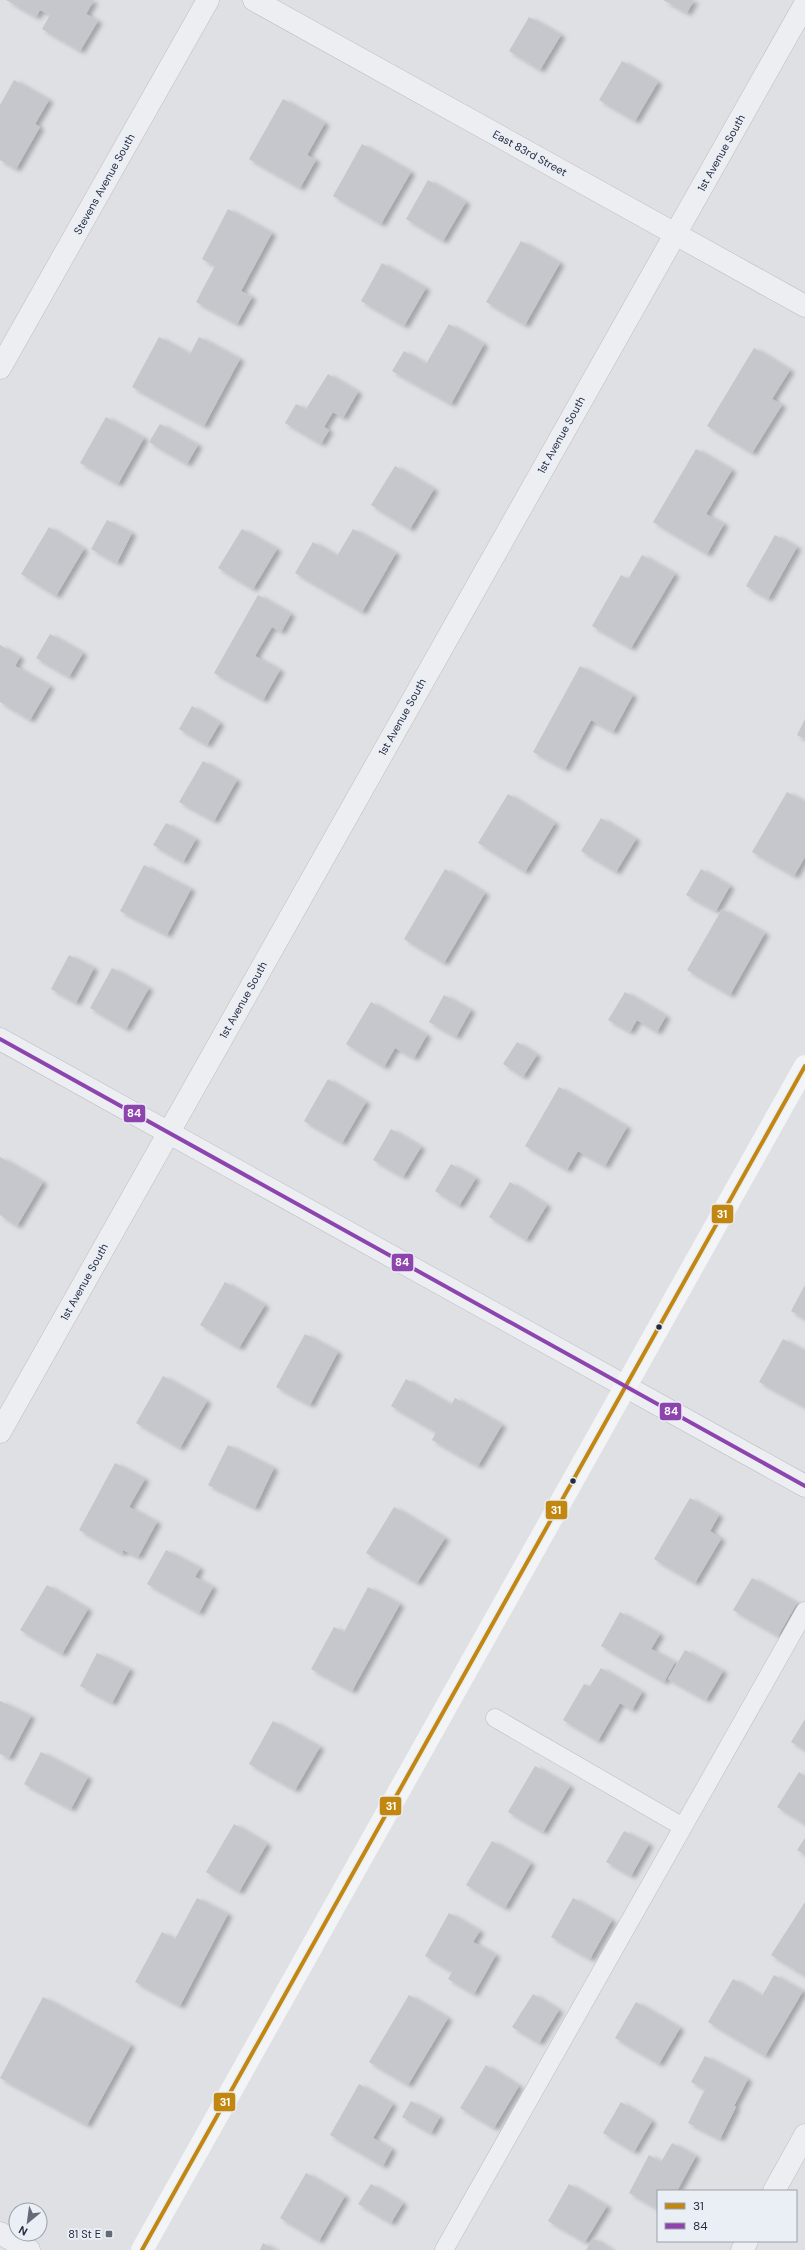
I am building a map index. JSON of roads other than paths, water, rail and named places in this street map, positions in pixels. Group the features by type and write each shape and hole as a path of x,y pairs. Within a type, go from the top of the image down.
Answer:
{"main road":[{"path":"142,2250 805,1066"}],"street":[{"name":"Stevens Avenue South","path":"0,368 208,0"},
{"name":"East 83rd Street","path":"254,0 805,306"},
{"name":"1st Avenue South","path":"0,1432 805,4"},
{"path":"0,1039 805,1486"},
{"path":"775,2190 805,2135"},
{"path":"0,2233 29,2250"}],"lane":[{"path":"444,2250 805,1611"},
{"path":"495,1718 683,1827"}],"place":[{"name":"81 St E","path":"109,2234"}]}
